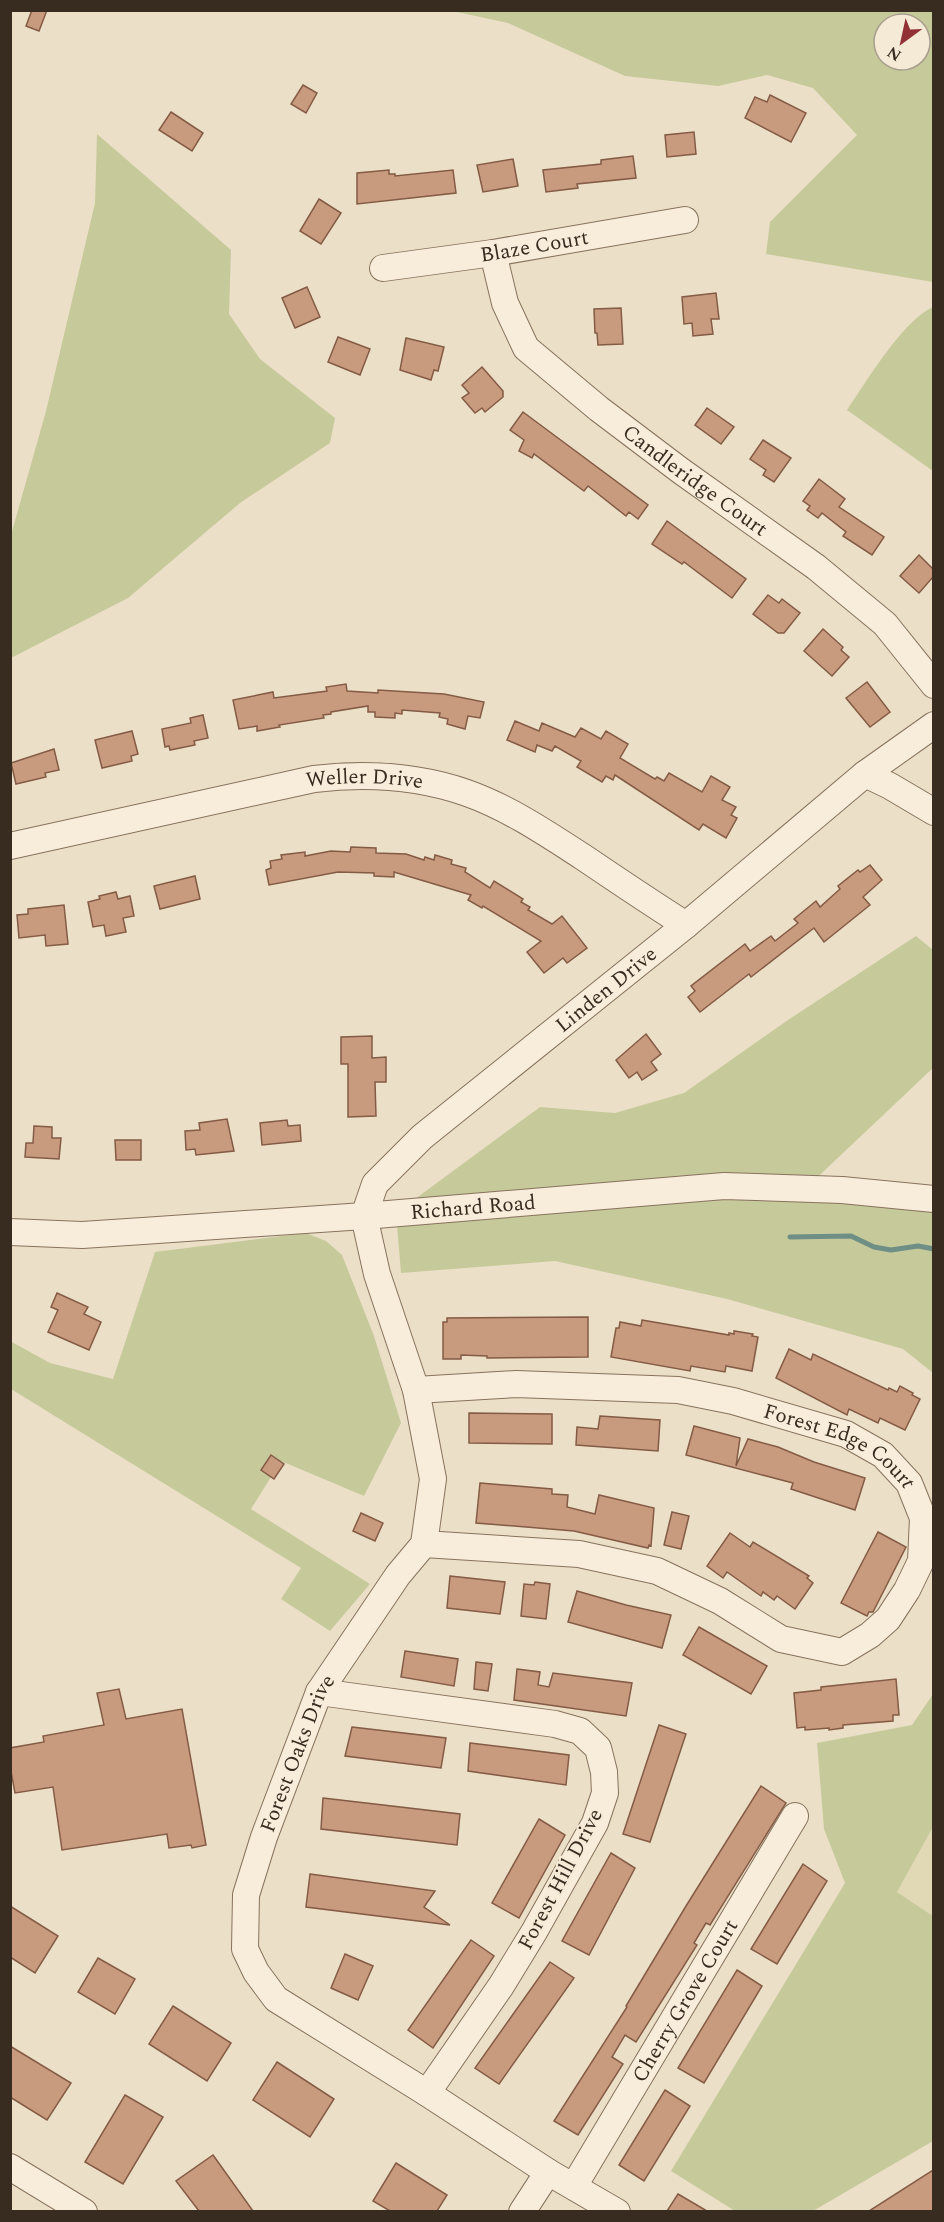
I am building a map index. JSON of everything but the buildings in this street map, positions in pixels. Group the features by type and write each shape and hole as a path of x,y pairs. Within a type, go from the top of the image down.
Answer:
{"street":[{"name":"Blaze Court","path":"383,268 493,253 685,220"},
{"name":"Candleridge Court","path":"493,253 505,303 526,348 608,416 816,567 885,624 933,685"},
{"name":"Linden Drive","path":"364,1216 375,1184 422,1137 686,926 865,774 933,725"},
{"path":"865,774 933,812"},
{"name":"Weller Drive","path":"10,846 314,778 359,776 403,779 456,790 506,810 543,831 686,926"},
{"name":"Richard Road","path":"10,1232 82,1235 364,1216 724,1186 842,1190 933,1199"},
{"path":"364,1216 377,1274 416,1390 433,1479 424,1544"},
{"name":"Forest Edge Court","path":"416,1390 516,1384 678,1390 733,1401 846,1434 883,1455 909,1483 923,1518 921,1561 907,1590 888,1620 870,1635 842,1652 781,1639 720,1601 657,1571 579,1554 424,1544"},
{"name":"Forest Oaks Drive","path":"424,1544 398,1575 319,1692 264,1837 246,1895 245,1949 256,1972 276,1999 427,2092 548,2172"},
{"name":"Forest Hill Drive","path":"319,1692 555,1724 580,1731 598,1748 604,1772 605,1793 595,1823 501,1986 427,2092"},
{"name":"Cherry Grove Court","path":"574,2186 795,1816"},
{"path":"10,2167 84,2211"},
{"path":"522,2211 548,2172 616,2211"}],"shaded area":[{"path":"933,1827 933,1916 897,1892"}],"green space":[{"path":"452,11 933,11 933,282 766,254 770,222 857,135 813,88 767,75 718,86 625,76 508,23"},
{"path":"97,134 231,250 229,314 260,359 335,418 330,443 240,503 128,598 11,658 11,535 46,411 95,203"},
{"path":"933,307 933,471 847,410 898,338 921,314"},
{"path":"916,936 933,950 933,1068 806,1188 933,1199 933,1373 903,1349 727,1299 555,1261 401,1273 396,1213 540,1107 615,1113 684,1093 788,1020"},
{"path":"306,1233 326,1241 342,1255 374,1336 401,1423 364,1496 281,1461 251,1509 370,1584 330,1631 281,1599 301,1568 11,1389 10,1341 50,1363 113,1379 155,1252"},
{"path":"933,1694 933,1827 897,1892 933,1916 933,2141 813,2211 735,2211 671,2171 845,1883 824,1829 817,1743 912,1725"}],"waterway":[{"path":"790,1237 851,1236 874,1247 891,1250 918,1246 934,1249"}]}
